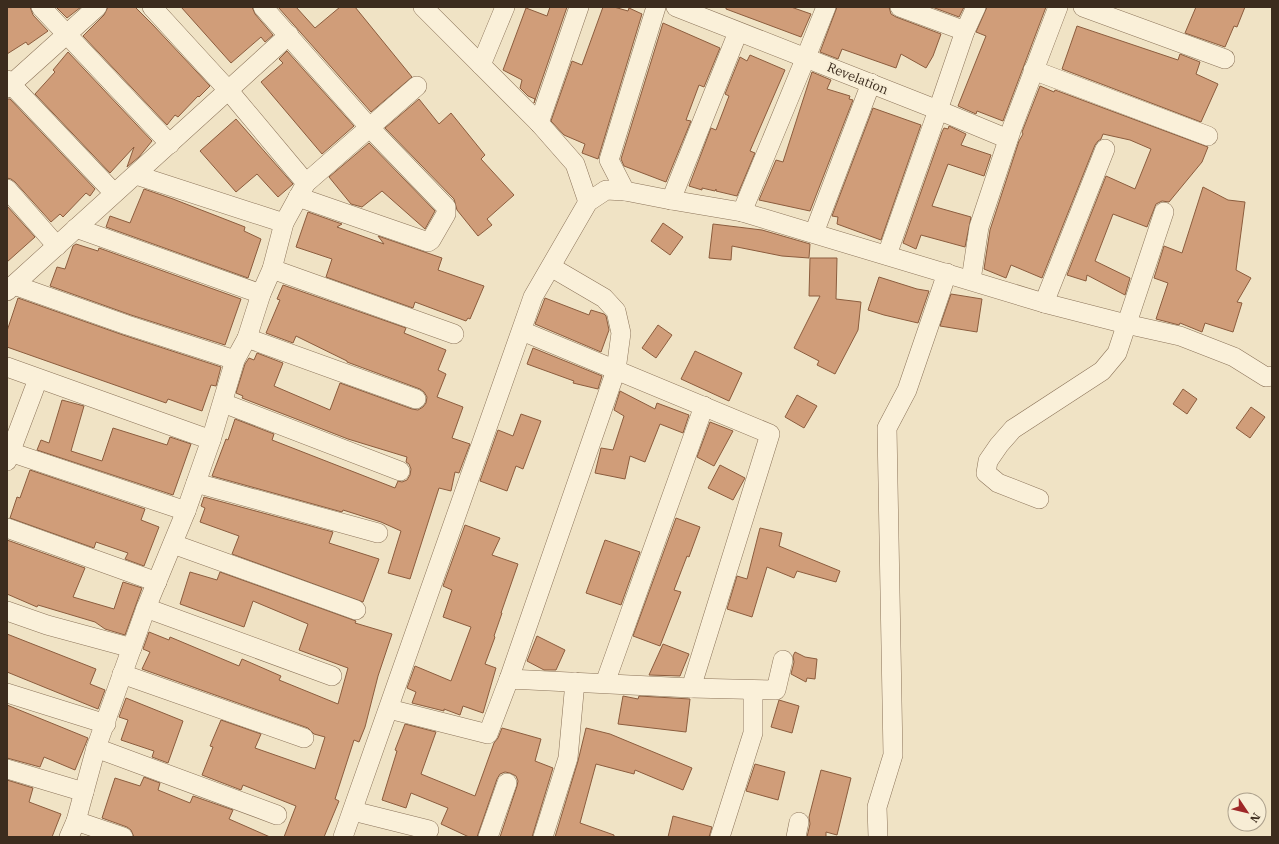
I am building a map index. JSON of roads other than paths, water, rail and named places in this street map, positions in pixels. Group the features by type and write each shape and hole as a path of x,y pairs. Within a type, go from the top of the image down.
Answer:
{"street":[{"path":"41,7 170,144"},
{"path":"97,7 8,84 114,194"},
{"path":"152,7 229,91 302,190 429,242 446,214 446,207 370,128 263,7"},
{"path":"423,7 539,123 575,164 588,202"},
{"path":"481,65 505,7"},
{"path":"539,123 579,7"},
{"path":"625,190 609,160 656,7"},
{"name":"Revelation","path":"676,7 806,57 1008,139"},
{"path":"742,212 826,7"},
{"path":"900,7 966,31"},
{"path":"887,255 966,31 976,7"},
{"path":"971,280 979,227 1008,139 1058,7"},
{"path":"1083,7 1225,59"},
{"path":"672,200 738,32"},
{"path":"235,360 11,288 289,35"},
{"path":"1033,70 1208,136"},
{"path":"814,234 871,83"},
{"path":"123,837 73,829 96,748 106,724 146,608 186,511 211,440 235,360 247,338 261,294 272,269 284,223 302,190 417,86"},
{"path":"1044,302 1106,149"},
{"path":"136,175 284,223"},
{"path":"7,189 57,246"},
{"path":"343,837 534,297 588,202 606,190 625,190 742,212 1044,302 1126,324 1180,336 1234,357 1266,377 1272,376"},
{"path":"1039,499 998,483 986,473 988,461 1013,429 1102,371 1117,353 1164,212"},
{"path":"76,228 261,294"},
{"path":"388,708 488,734 509,679 616,370 622,333 616,311 604,298 551,267"},
{"path":"272,269 454,334"},
{"path":"878,837 877,807 893,755 887,428 906,390 947,273"},
{"path":"522,331 770,434 691,688"},
{"path":"247,338 416,399"},
{"path":"7,367 211,440"},
{"path":"38,378 8,455 186,511"},
{"path":"223,403 400,471"},
{"path":"605,683 704,406"},
{"path":"196,482 378,533"},
{"path":"7,528 157,582"},
{"path":"173,544 356,610"},
{"path":"146,608 332,676"},
{"path":"7,611 47,625 132,648"},
{"path":"509,679 691,688 776,690 783,660"},
{"path":"122,674 304,738"},
{"path":"543,837 568,758 575,682"},
{"path":"720,837 753,733 753,690"},
{"path":"7,693 106,724"},
{"path":"96,748 277,815"},
{"path":"7,769 84,792"},
{"path":"488,837 507,783"},
{"path":"352,811 429,830"}]}
